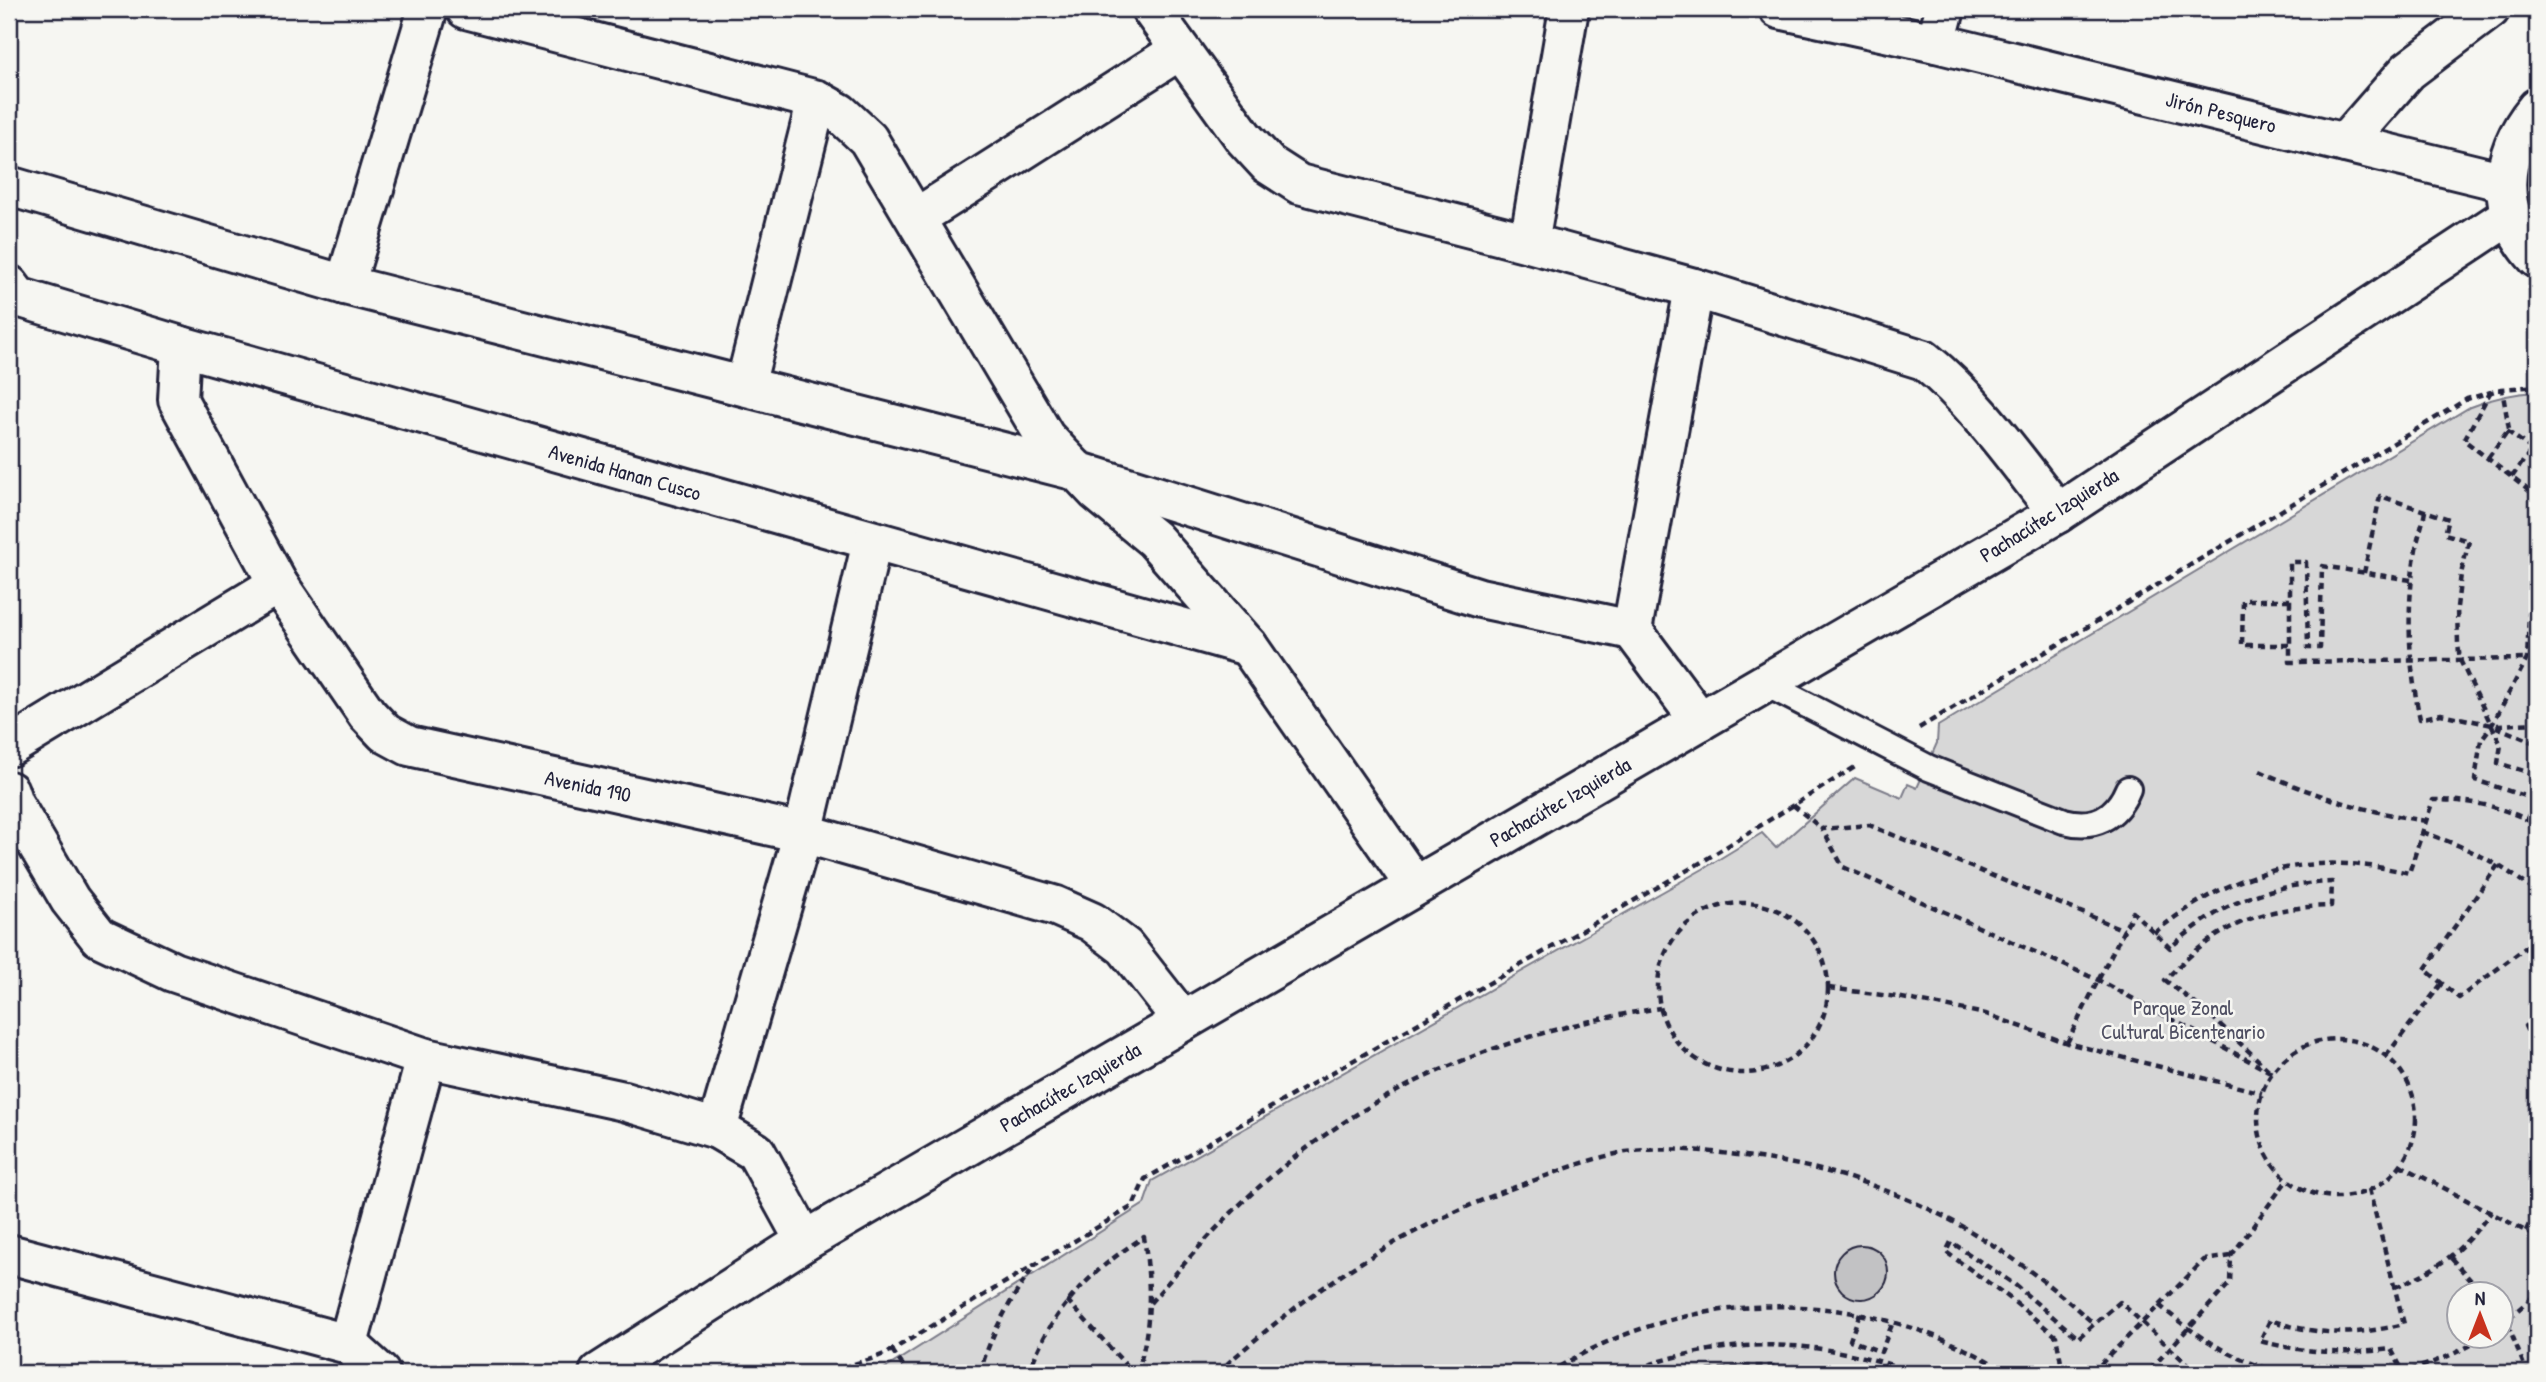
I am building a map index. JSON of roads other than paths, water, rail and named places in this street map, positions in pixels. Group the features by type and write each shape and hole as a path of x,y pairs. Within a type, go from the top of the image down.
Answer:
{"street":[{"path":"345,285 428,9"},
{"path":"466,9 817,100 840,113 868,139 1045,437 1096,491 1154,539 1248,646 1415,886"},
{"path":"1151,9 1244,138 1268,164 1299,184 1694,288 1924,360 1973,406 2058,513"},
{"path":"1529,243 1569,9"},
{"name":"Jirón Pesquero","path":"1779,9 1941,26 2345,143 2508,198"},
{"path":"2345,143 2408,71 2490,9"},
{"path":"916,218 1180,50"},
{"path":"745,386 817,100"},
{"path":"2537,108 2522,126 2510,153 2508,198 2524,243 2537,258"},
{"path":"9,186 345,285 1077,471 1480,598 1632,631 1700,721"},
{"name":"Pachacútec Izquierda","path":"599,1373 805,1241 2058,513 2508,198"},
{"path":"1632,631 1694,288"},
{"name":"Avenida Hanan Cusco","path":"12,295 181,346 1248,646"},
{"name":"Avenida 190","path":"181,346 178,400 278,584 366,714 385,733 409,746 803,833 1056,906 1092,922 1125,947 1183,1021"},
{"path":"717,1129 803,833 872,542"},
{"path":"9,747 278,584"},
{"path":"10,800 70,900 99,937 173,972 426,1058 624,1101 717,1129 756,1152 805,1241"},
{"path":"348,1344 426,1058"},
{"path":"9,1254 348,1344 380,1373"}],"lane":[{"path":"1764,684 1929,768 2076,824 2099,822 2112,814 2122,803 2128,789"}],"park label":[{"name":"Parque Zonal Cultural Bicentenario","path":"2183,1019"}]}
